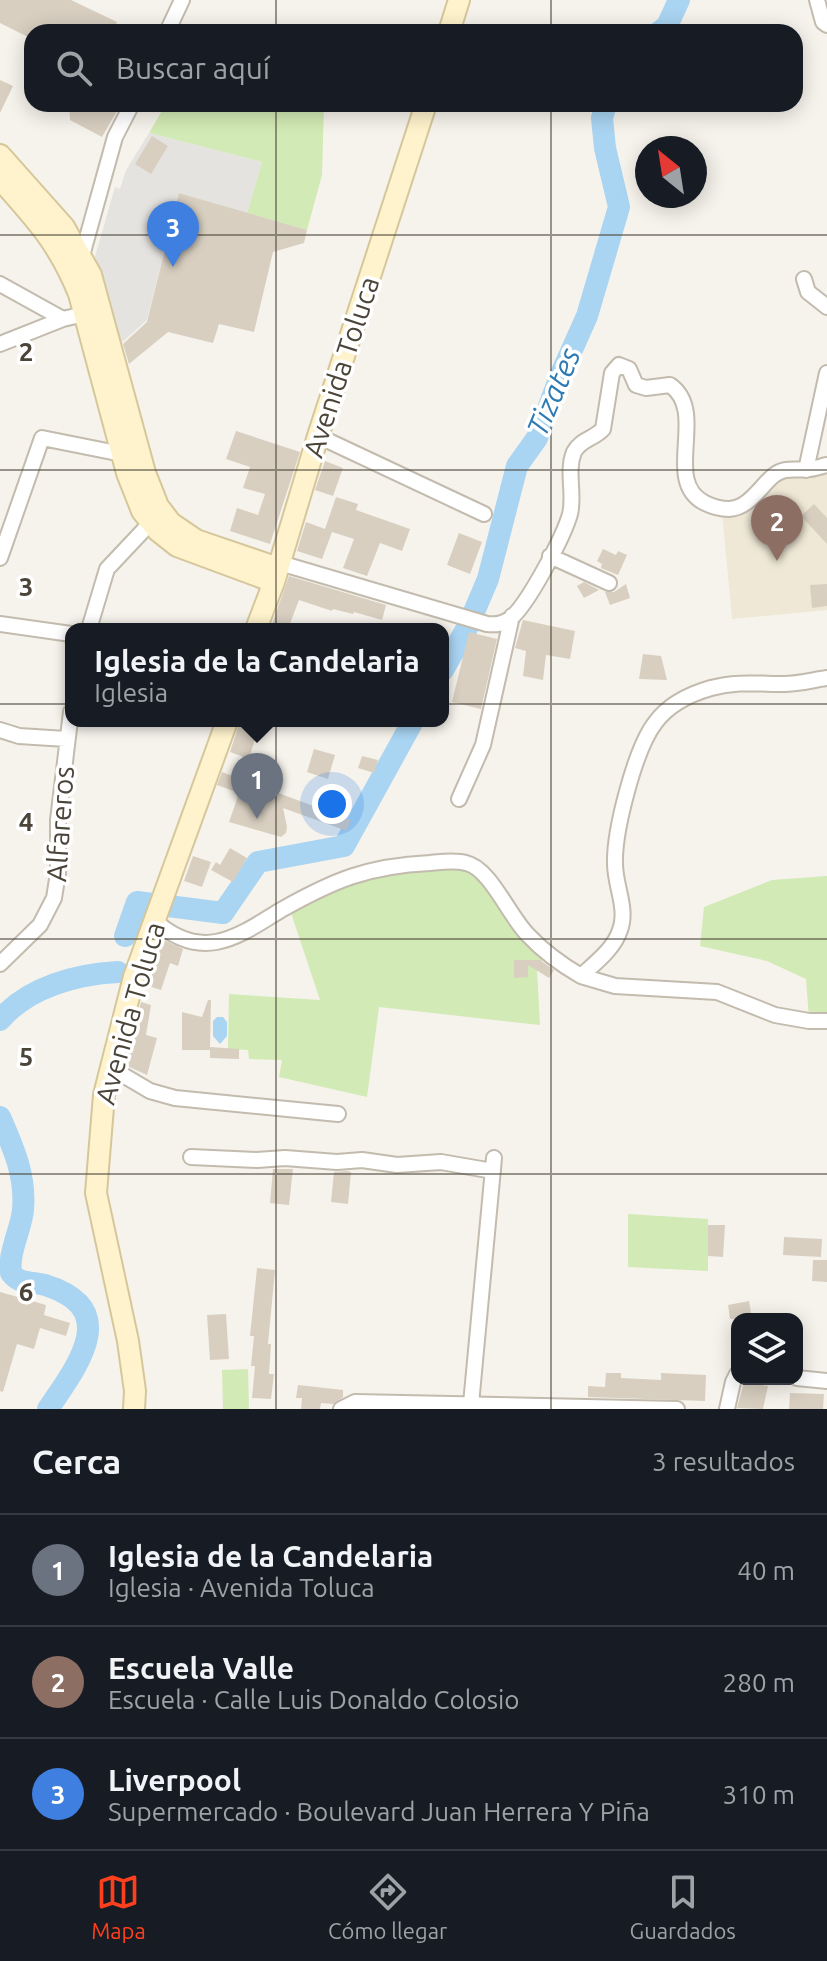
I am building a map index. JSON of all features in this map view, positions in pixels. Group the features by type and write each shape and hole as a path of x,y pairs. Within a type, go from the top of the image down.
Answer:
{"main road":[{"path":"452,24 459,0"},
{"name":"Avenida Toluca","path":"258,623 423,112"},
{"path":"0,155 64,227 97,292 156,517 167,539 188,552 277,571"},
{"path":"0,179 49,233 74,283 136,499 156,517"},
{"name":"Avenida Toluca","path":"134,1409 135,1391 128,1341 96,1193 100,1124 104,1095 134,977 225,727"}],"street":[{"path":"171,24 182,0"},
{"path":"817,0 818,9 827,25"},
{"path":"74,283 115,137 128,112"},
{"path":"804,279 808,292 827,307"},
{"path":"0,284 63,319"},
{"path":"0,344 84,314"},
{"path":"277,571 482,622 498,624 512,616 523,604 569,517 573,497 573,454 581,443 603,429 612,373 619,365 628,367 634,381 641,387 670,385 681,396 687,429 687,482 702,501 716,507 736,508 779,472 827,465"},
{"path":"806,470 827,373"},
{"path":"318,436 484,514"},
{"path":"0,558 42,438 122,454"},
{"path":"91,623 107,569 156,517"},
{"path":"550,556 609,583"},
{"path":"459,799 483,745 512,616"},
{"path":"0,624 65,633"},
{"path":"581,976 610,948 622,927 623,912 615,874 616,835 647,735 656,721 675,703 710,688 744,682 787,684 827,678"},
{"name":"Alfareros","path":"0,964 40,925 54,898 58,873 58,820 68,727"},
{"path":"0,730 19,736 66,739"},
{"path":"159,910 180,938 199,943 218,942 351,875 403,864 460,862 482,870 529,936 581,976 615,986 717,992 775,1015 827,1021"},
{"path":"111,1068 150,1091 175,1098 338,1114"},
{"path":"191,1157 337,1162 362,1160 397,1165 441,1162 494,1165 471,1404"},
{"path":"803,1379 827,1381"},
{"path":"727,1409 732,1385"},
{"path":"341,1409 355,1402 677,1409"}],"shaded area":[{"path":"149,133 262,162 247,213 179,193 147,320 120,344 94,260 115,187 120,189 126,170"},
{"path":"827,467 827,610 732,619 722,512 776,477"}],"green space":[{"path":"161,112 324,112 322,175 307,230 247,213 262,162 149,133"},
{"path":"459,865 472,869 544,957 537,970 540,1025 379,1007 367,1097 279,1077 282,1060 249,1059 248,1050 228,1049 229,994 320,1000 290,910 352,878"},
{"path":"827,876 827,1018 809,1018 806,979 767,961 700,946 704,907 772,880"},
{"path":"628,1214 708,1219 708,1271 628,1267"},
{"path":"248,1369 249,1409 223,1409 222,1370"}],"water":[{"path":"223,1017 227,1022 227,1036 220,1044 213,1036 213,1021"}],"building":[{"path":"0,0 71,0 117,22 24,24 24,35 0,23"},
{"path":"0,80 13,86 0,113"},
{"path":"70,112 116,112 102,137 70,120"},
{"path":"152,136 168,146 151,174 135,164"},
{"path":"179,193 307,230 304,243 273,252 254,332 219,324 213,343 168,332 129,364 123,344 147,322"},
{"path":"236,431 300,452 270,544 230,531 237,508 258,515 265,494 243,488 250,467 226,459"},
{"path":"325,461 343,468 333,496 315,490"},
{"path":"336,497 358,504 356,510 410,529 402,551 380,543 367,576 343,568 354,539 332,532 322,559 297,551 306,522 325,529"},
{"path":"814,504 827,518 827,544 801,516"},
{"path":"459,533 482,542 470,574 447,565"},
{"path":"603,549 616,555 618,551 627,555 618,575 601,568 602,564 597,561"},
{"path":"289,576 386,605 382,620 354,612 332,611 299,600 290,623 272,623"},
{"path":"584,582 599,590 584,598 577,586"},
{"path":"626,584 630,598 610,605 605,592 614,592"},
{"path":"827,584 827,606 812,608 810,585"},
{"path":"523,620 575,631 570,659 546,655 543,680 523,676 526,651 515,648"},
{"path":"469,632 497,639 481,709 452,702"},
{"path":"643,654 661,656 667,680 639,679"},
{"path":"238,727 258,727 249,759 230,752"},
{"path":"314,749 335,755 328,779 307,772"},
{"path":"362,756 378,760 374,773 358,768"},
{"path":"222,772 351,820 347,831 283,808 287,827 281,837 229,822 239,793 217,785"},
{"path":"230,848 247,858 233,882 211,870 216,862 220,865"},
{"path":"193,856 211,862 202,887 184,881"},
{"path":"162,939 183,949 178,966 170,963 161,990 145,985"},
{"path":"514,960 540,960 554,970 549,978 528,965 528,977 514,978"},
{"path":"208,1000 211,1000 210,1047 239,1049 239,1059 210,1058 210,1050 182,1050 182,1012 202,1017"},
{"path":"141,1002 151,1005 146,1035 157,1038 147,1075 125,1065"},
{"path":"273,1169 293,1169 289,1205 270,1203"},
{"path":"334,1172 351,1172 348,1204 331,1202"},
{"path":"708,1225 725,1225 723,1257 708,1256"},
{"path":"784,1237 822,1239 821,1257 783,1255"},
{"path":"813,1260 827,1260 827,1282 812,1281"},
{"path":"257,1268 275,1270 268,1344 271,1344 269,1374 274,1374 271,1399 252,1398 255,1366 251,1366 254,1336 250,1336"},
{"path":"0,1292 46,1305 44,1315 70,1323 66,1336 40,1328 34,1349 17,1344 3,1392 0,1391"},
{"path":"749,1301 751,1313 731,1313 730,1319 728,1305"},
{"path":"226,1314 229,1359 210,1360 207,1315"},
{"path":"606,1373 621,1373 621,1378 661,1380 661,1373 706,1375 705,1401 588,1397 588,1386 605,1387"},
{"path":"298,1385 343,1390 343,1397 333,1404 321,1403 320,1409 301,1409 302,1398 296,1398"},
{"path":"743,1385 768,1386 763,1409 737,1408"},
{"path":"790,1393 824,1394 823,1409 789,1409"}],"waterway":[{"name":"Tizates","path":"668,24 679,0"},
{"name":"Tizates","path":"449,659 468,626 488,579 517,466 537,438 587,316 619,207 605,148 604,112"},
{"name":"Tizates","path":"125,936 137,902 223,913 258,862 344,846 410,727"},
{"name":"Tizates","path":"0,1020 24,999 54,984 118,972"},
{"name":"Tizates","path":"0,1117 18,1162 23,1197 22,1218 11,1257 11,1273 22,1281 45,1285 68,1295 82,1308 88,1323 87,1340 81,1357 48,1409"}],"place":[{"name":"Liverpool","path":"173,267"},
{"name":"Escuela Valle","path":"777,561"},
{"name":"Iglesia de la Candelaria","path":"257,819"}]}
